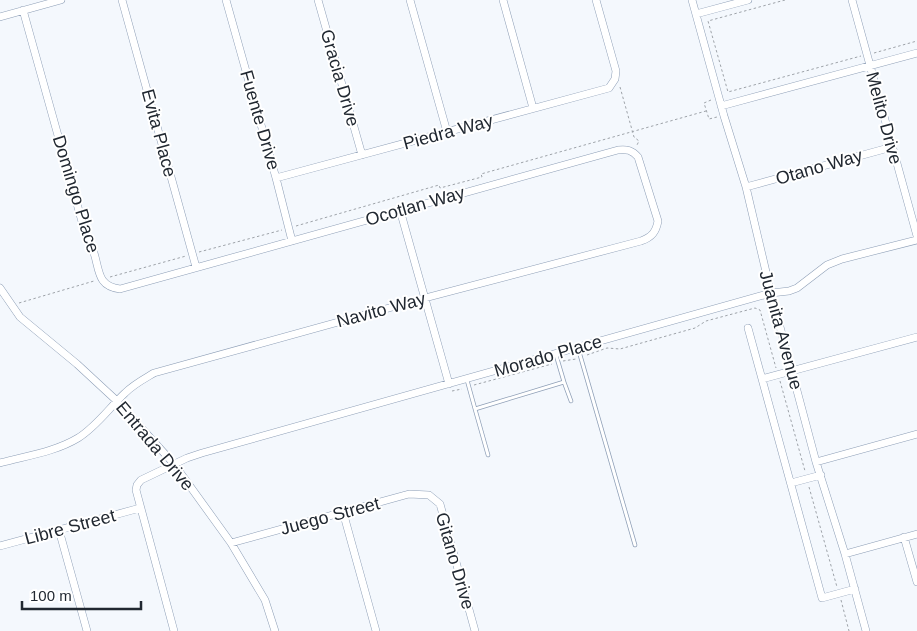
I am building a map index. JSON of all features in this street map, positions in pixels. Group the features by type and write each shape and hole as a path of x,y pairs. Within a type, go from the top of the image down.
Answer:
{"street":[{"path":"0,17 62,0"},
{"name":"Evita Place","path":"122,0 196,267"},
{"name":"Fuente Drive","path":"226,0 292,241"},
{"name":"Gracia Drive","path":"318,0 362,155"},
{"path":"410,0 446,132"},
{"path":"503,0 533,108"},
{"path":"596,0 616,71 614,81"},
{"name":"Juanita Avenue","path":"692,0 718,97 746,187 771,293 816,462 845,554 866,631"},
{"path":"696,14 748,0"},
{"name":"Melito Drive","path":"852,0 917,236"},
{"name":"Domingo Place","path":"23,10 86,236 93,250 101,280"},
{"path":"721,106 917,53"},
{"name":"Piedra Way","path":"276,178 609,88 614,81"},
{"name":"Otano Way","path":"746,187 892,147"},
{"name":"Ocotlan Way","path":"196,267 618,150 626,149 635,152"},
{"name":"Navito Way","path":"0,463 60,446 78,438 140,381 154,373 641,241 652,235 658,221 640,162 635,152"},
{"path":"400,210 449,384"},
{"name":"Morado Place","path":"140,508 136,490 141,480 202,453 467,379 558,358 578,348 771,293 789,291 797,288 826,265 842,259 917,240"},
{"path":"101,280 111,288 120,289 196,267"},
{"name":"Entrada Drive","path":"0,288 20,317 77,364 117,401 174,464 231,543 265,600 275,631"},
{"path":"748,328 822,598 855,589"},
{"path":"762,378 917,337"},
{"path":"816,462 917,434"},
{"path":"791,483 821,475"},
{"name":"Juego Street","path":"231,543 409,494 429,494"},
{"name":"Gitano Drive","path":"429,494 440,504 475,631"},
{"path":"140,508 174,631"},
{"name":"Libre Street","path":"0,546 140,508"},
{"path":"343,512 376,631"},
{"path":"59,530 87,631"},
{"path":"845,554 917,534"},
{"path":"904,538 917,582"}],"lane":[{"path":"578,348 635,545"},
{"path":"558,358 571,401"},
{"path":"467,379 488,455"},
{"path":"475,409 564,382"}],"path":[{"path":"785,0 708,21 728,92 917,41"},
{"path":"614,81 620,87 634,137 639,141 635,152"},
{"path":"718,97 704,103 706,111 709,119 724,116"},
{"path":"11,305 191,254 343,214 342,212 439,185 440,188 482,177 481,174 706,111"},
{"path":"451,392 558,358 581,357 607,348 620,349 695,328 706,321 755,308 760,310 850,631"}]}
